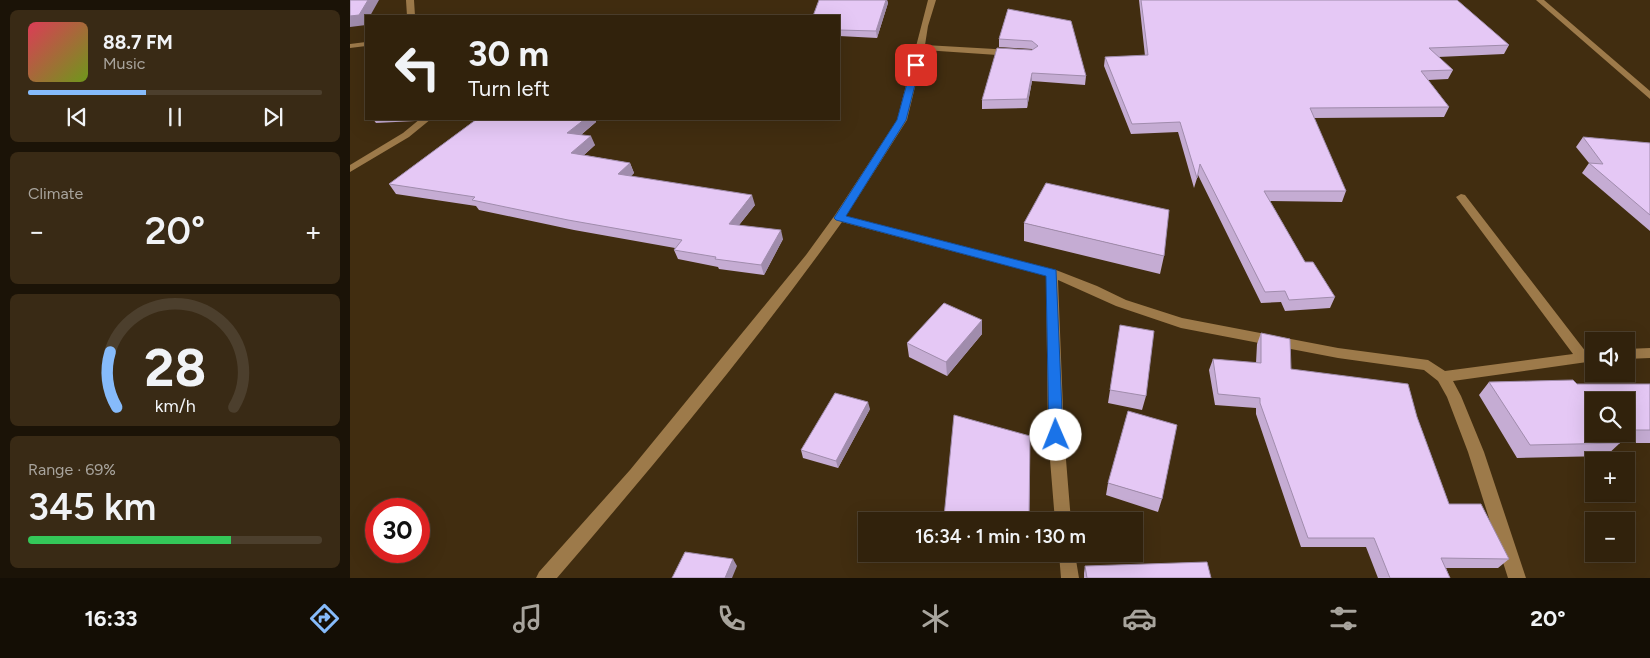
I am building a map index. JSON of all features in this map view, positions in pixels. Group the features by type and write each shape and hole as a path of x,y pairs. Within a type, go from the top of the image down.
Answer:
{"street":[{"path":"410,0 411,15"},
{"path":"545,578 636,475 810,258 839,218 902,120 932,0"},
{"path":"1540,0 1650,96"},
{"path":"350,46 365,44"},
{"path":"921,46 1023,54"},
{"path":"350,169 425,120"},
{"path":"1461,197 1585,352"},
{"path":"839,218 1052,273 1093,289 1121,303 1181,323 1338,353 1424,363 1444,377 1454,396 1476,452 1517,578"},
{"path":"1052,273 1056,435 1062,512"},
{"path":"1635,354 1650,353"},
{"path":"1444,377 1585,356"},
{"path":"1068,562 1070,578"}],"building":[{"path":"350,0 368,0 359,15 350,16"},
{"path":"819,0 886,0 876,31 840,30 840,15 813,15"},
{"path":"1141,0 1457,0 1509,45 1429,48 1453,70 1421,71 1449,107 1310,108 1346,191 1264,191 1305,262 1313,262 1335,297 1289,300 1285,291 1265,292 1200,164 1197,178 1180,122 1132,124 1105,57 1148,55"},
{"path":"1008,9 1071,21 1086,76 1032,73 1027,99 982,100 997,48 1032,50 1038,46 1032,41 999,39"},
{"path":"476,120 584,120 567,133 591,136 571,153 630,163 618,174 752,195 729,224 781,230 761,265 715,259 716,257 674,250 682,240 568,220 472,200 475,197 389,184"},
{"path":"1583,137 1650,143 1650,215 1589,163 1603,164"},
{"path":"1046,183 1169,210 1164,256 1024,223"},
{"path":"944,303 982,320 946,362 907,343"},
{"path":"1120,325 1154,331 1146,396 1110,390"},
{"path":"1261,333 1290,339 1291,369 1408,384 1417,417 1449,504 1481,504 1509,559 1441,558 1450,578 1390,578 1374,538 1308,538 1260,403 1260,398 1218,394 1213,359 1261,363"},
{"path":"1573,380 1577,384 1650,384 1650,430 1635,430 1635,392 1585,392 1585,442 1620,443 1530,445 1489,382"},
{"path":"835,393 868,402 836,461 801,450"},
{"path":"1128,411 1177,425 1162,499 1108,483"},
{"path":"954,415 1030,436 1029,512 944,512"},
{"path":"685,552 733,559 725,578 672,578"},
{"path":"1207,562 1211,578 1087,578 1085,566"}],"route":[{"path":"916,65 902,120 839,218 1052,273 1056,435"}]}
